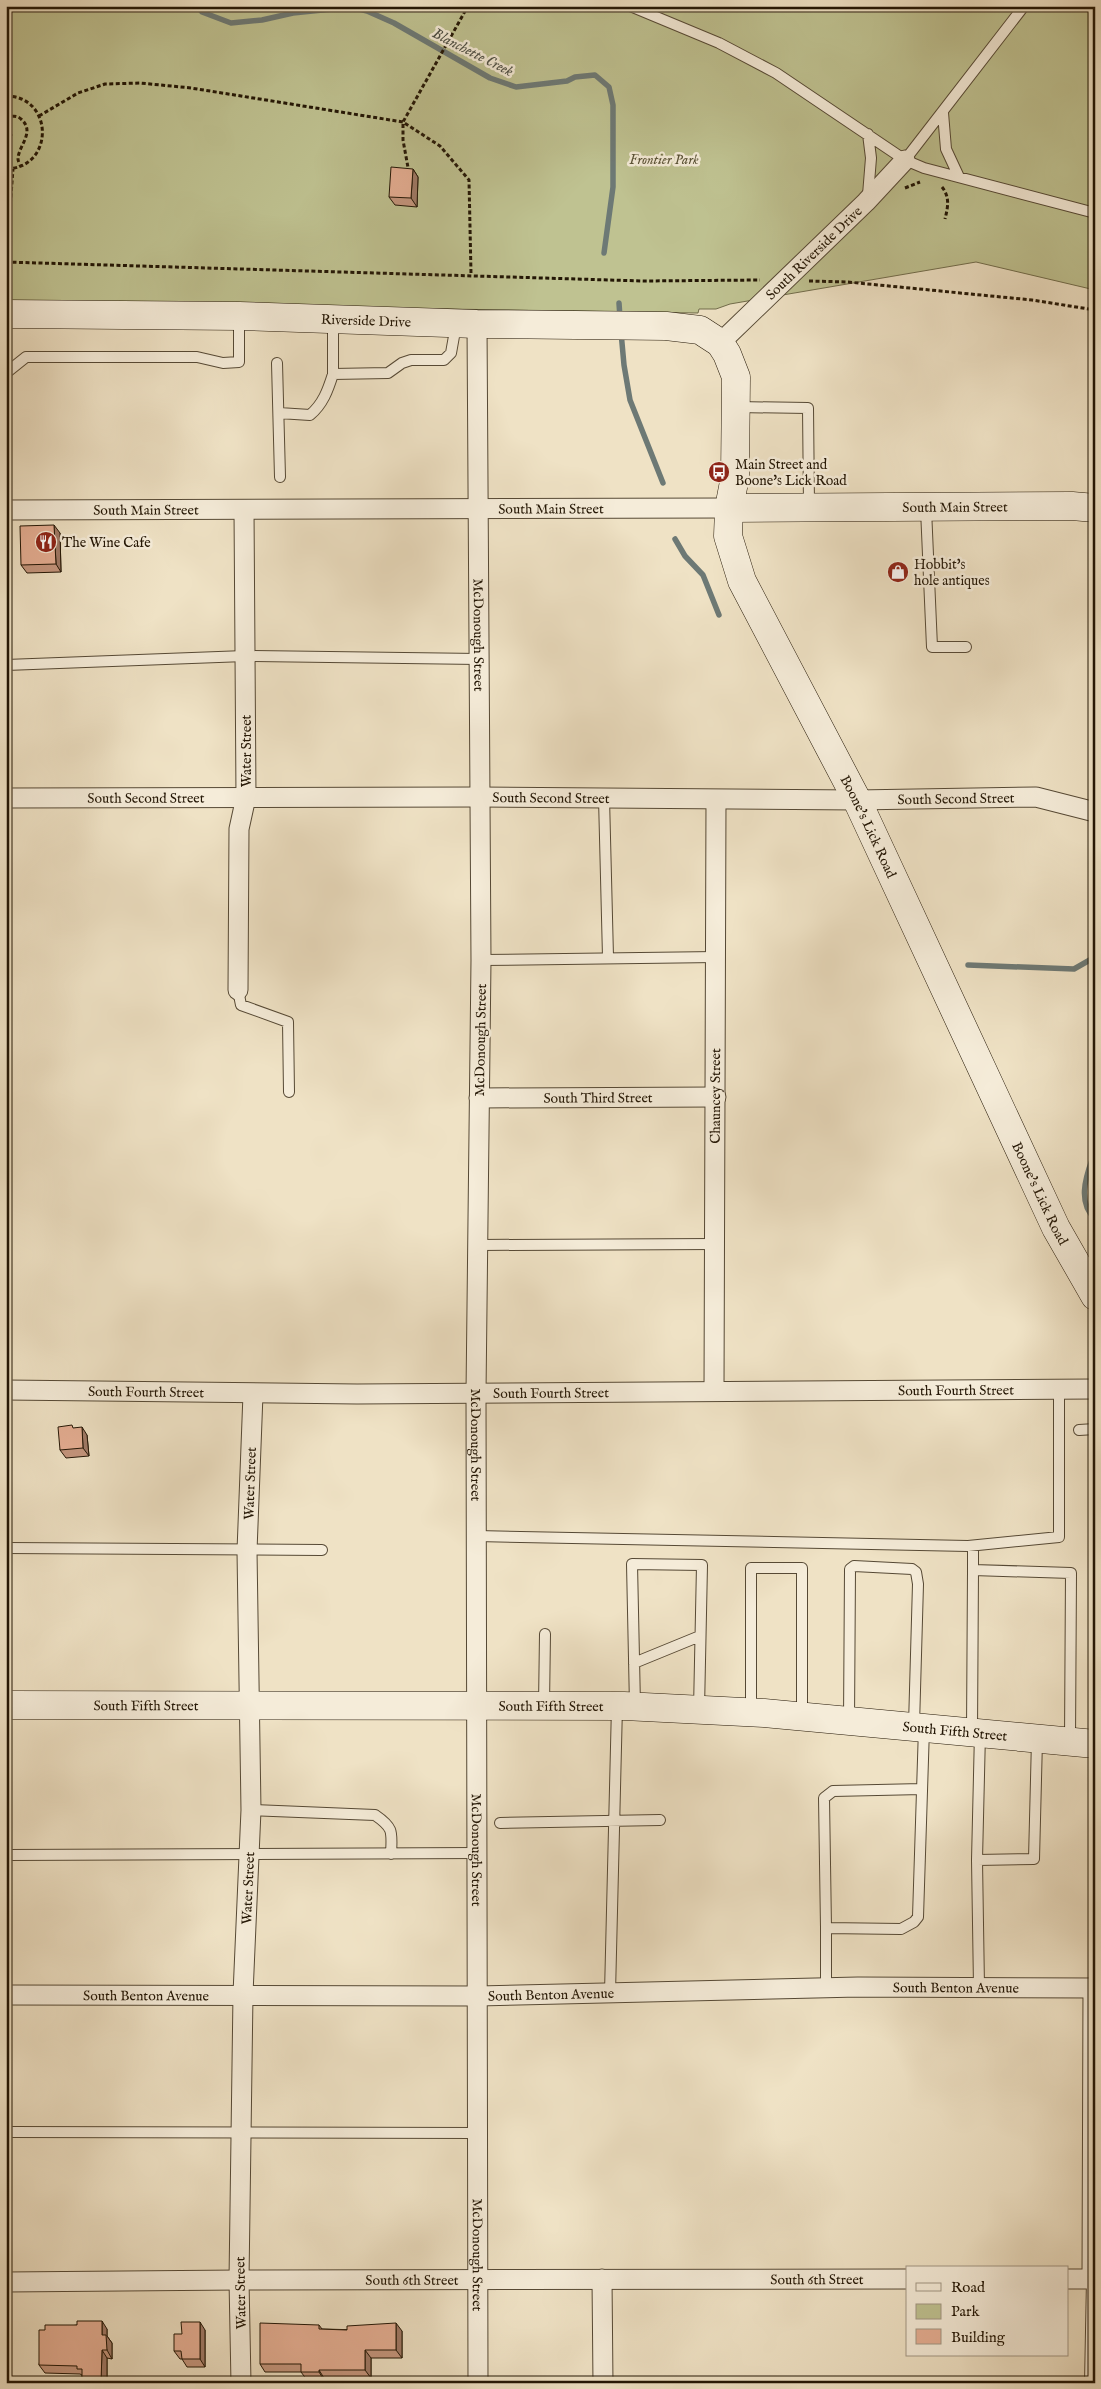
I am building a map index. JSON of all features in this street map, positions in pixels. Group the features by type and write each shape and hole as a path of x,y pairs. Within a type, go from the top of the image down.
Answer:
{"street":[{"name":"South Riverside Drive","path":"720,344 866,202 905,160"},
{"name":"Riverside Drive","path":"6,314 239,316 466,323 666,326 700,330 720,344"},
{"name":"McDonough Street","path":"466,323 478,508 481,960 476,1393 478,2383"},
{"name":"Boone's Lick Road","path":"720,344 734,367 736,377 735,477 728,536 742,581 857,800 1056,1228 1095,1296"},
{"name":"South Main Street","path":"6,510 809,509 1072,506 1095,508"},
{"name":"Water Street","path":"238,990 239,829 246,797 244,510"},
{"name":"South Second Street","path":"6,798 480,797 857,800 1036,797 1095,812"},
{"name":"Chauncey Street","path":"714,1391 716,800"},
{"name":"South Third Street","path":"479,1098 716,1097"},
{"name":"South Fourth Street","path":"6,1390 253,1394 1095,1389"},
{"name":"Water Street","path":"241,2383 239,2280 243,1994 251,1810 247,1551 253,1394"},
{"name":"South Fifth Street","path":"6,1705 626,1706 802,1716 1082,1742"},
{"name":"South Benton Avenue","path":"6,1995 243,1994 478,1996 826,1987 1094,1988"},
{"path":"1068,2279 1093,2279 1094,1988"},
{"path":"602,2279 603,2383"},
{"name":"South 6th Street","path":"6,2282 906,2279"}],"lane":[{"path":"630,6 719,43 776,73 905,160 959,177 1095,213"},
{"path":"905,160 1024,6"},
{"path":"943,113 946,149 959,177"},
{"path":"866,202 871,174 868,134"},
{"path":"6,373 26,357 197,357 223,363 239,362 239,316"},
{"path":"279,413 310,415 322,401 333,374 333,319"},
{"path":"333,374 388,373 402,363 412,360 444,360 451,353 466,323"},
{"path":"278,363 280,477"},
{"path":"736,407 808,408 809,509"},
{"path":"926,508 932,647 966,647"},
{"path":"6,665 245,656 479,659"},
{"path":"604,798 608,957"},
{"path":"481,960 716,957"},
{"path":"238,990 241,1006 288,1022 289,1092"},
{"path":"478,1245 715,1244"},
{"path":"477,1536 972,1546 1059,1537 1059,1389"},
{"path":"1079,1430 1095,1429"},
{"path":"972,1546 979,1987"},
{"path":"6,1548 322,1550"},
{"path":"610,1992 614,1822 626,1706 634,1663 632,1564 702,1565 698,1710"},
{"path":"826,1928 901,1929 914,1922 918,1917 922,1789 919,1727 918,1584 916,1572 912,1569 854,1566 850,1570 849,1721"},
{"path":"751,1712 751,1568 802,1568 802,1716"},
{"path":"973,1570 1072,1573 1082,1742"},
{"path":"544,1706 545,1634"},
{"path":"634,1663 700,1636"},
{"path":"977,1860 1034,1859 1037,1737"},
{"path":"826,1987 824,1802 826,1795 833,1791 922,1789"},
{"path":"251,1810 375,1815 390,1825 392,1834 391,1854"},
{"path":"500,1823 660,1820"},
{"path":"6,1855 478,1853"},
{"path":"6,2132 478,2133"},
{"path":"1090,2383 1093,2279"}],"path":[{"path":"409,176 409,167 402,140 403,122 468,6"},
{"path":"39,116 78,93 104,84 140,83 191,88 403,122 440,146 468,180 471,274"},
{"path":"6,96 23,100 33,107 43,126 41,146 29,162 21,167 6,170"},
{"path":"6,118 13,116 20,118 26,126 27,137 18,157 21,167"},
{"path":"6,128 11,135 6,138"},
{"path":"6,288 8,262 6,247 13,169"},
{"path":"899,192 915,183 926,181"},
{"path":"938,184 947,193 948,201 945,219"},
{"path":"8,262 471,274 643,281 786,280 848,282 1032,300 1095,310"},
{"path":"811,281 818,274"}],"green space":[{"name":"Frontier Park","path":"6,6 1095,6 1095,290 976,262 730,304 716,309 699,309 698,313 6,302"}],"building":[{"path":"391,167 413,169 411,198 389,197"},
{"path":"54,525 56,564 21,565 20,526"},
{"path":"72,1425 73,1428 82,1427 83,1448 60,1450 58,1427"},
{"path":"77,2321 102,2321 102,2335 106,2335 107,2350 102,2350 101,2383 82,2383 82,2369 77,2369 77,2366 39,2365 39,2330 45,2330 45,2325 77,2325"},
{"path":"181,2322 200,2322 200,2359 182,2359 181,2351 174,2351 174,2334 182,2334"},
{"path":"260,2323 319,2325 319,2329 347,2330 347,2326 396,2323 396,2350 365,2350 365,2370 301,2372 301,2364 260,2364"}],"waterway":[{"name":"Blanchette Creek","path":"197,6 202,12 231,23 262,20 293,13 352,7 367,11 394,23 490,78 516,87 567,81 575,77 595,75 609,87 613,105 613,187 604,253"},
{"name":"Blanchette Creek","path":"619,303 620,318"},
{"name":"Blanchette Creek","path":"621,332 630,400 663,483"},
{"path":"675,539 685,556 703,575 719,615"},
{"name":"Blanchette Creek","path":"968,965 1074,969 1095,957"},
{"name":"Blanchette Creek","path":"1095,1158 1089,1167 1084,1191 1086,1206 1095,1219"}],"place":[{"name":"Main Street and Boone's Lick Road","path":"719,472"},
{"name":"The Wine Cafe","path":"46,542"},
{"name":"Hobbit's hole antiques","path":"898,572"}]}
